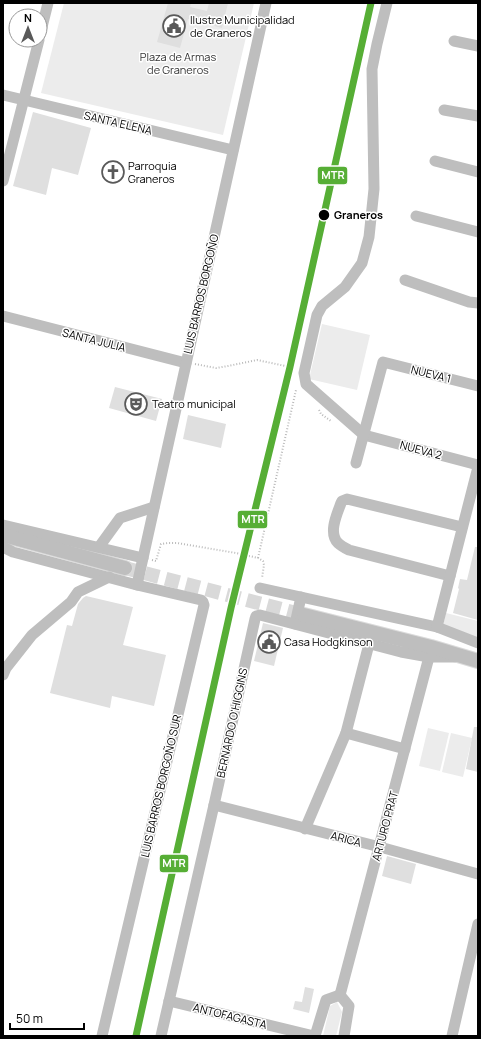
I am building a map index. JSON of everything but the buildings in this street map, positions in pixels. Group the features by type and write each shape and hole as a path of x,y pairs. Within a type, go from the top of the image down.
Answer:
{"main road":[{"path":"3,535 125,568"},
{"path":"299,620 431,647 478,661"}],"street":[{"name":"LUIS BARROS BORGOÑO","path":"137,584 266,3"},
{"path":"356,464 364,435 306,384 304,373 317,315 322,306 345,287 362,263 369,237 374,189 372,69 387,3"},
{"path":"454,41 478,46"},
{"path":"3,181 37,48"},
{"name":"SANTA ELENA","path":"3,95 233,150"},
{"path":"444,110 478,116"},
{"path":"435,161 478,172"},
{"path":"416,216 478,232"},
{"path":"406,280 469,302 478,303"},
{"name":"SANTA JULIA","path":"3,316 186,363"},
{"name":"NUEVA 1","path":"364,435 383,362 478,386"},
{"name":"NUEVA 2","path":"364,435 478,466"},
{"path":"437,627 478,466"},
{"path":"450,576 349,550 338,543 333,529 341,502 342,500 347,499 462,527"},
{"path":"98,547 120,518 154,507"},
{"path":"3,525 143,558"},
{"path":"3,547 13,552 137,584"},
{"path":"3,675 6,668 32,635 71,602 78,592 109,577"},
{"name":"LUIS BARROS BORGOÑO SUR","path":"102,1036 204,605 200,600 137,584"},
{"path":"260,588 437,627 478,643"},
{"path":"299,620 301,597"},
{"name":"BERNARDO O'HIGGINS","path":"161,1036 256,616 260,615 299,620 369,644 401,652 429,657 462,656"},
{"path":"305,828 346,732 369,644"},
{"name":"ARTURO PRAT","path":"340,995 429,657"},
{"path":"346,732 405,749"},
{"name":"ARICA","path":"214,805 380,847 478,874"},
{"path":"452,1036 478,924"},
{"path":"315,1036 326,1000 340,995 349,1006 344,1036"},
{"name":"ANTOFAGASTA","path":"169,1001 315,1036"}],"path":[{"path":"186,363 216,368 257,360 300,370"},
{"path":"258,558 296,390"},
{"path":"318,409 321,414 332,422"},
{"path":"143,558 156,561 161,544 168,543 177,543 258,558 263,561 264,565 260,588"}],"green space":[{"name":"Plaza de Armas de Graneros","path":"64,3 254,3 223,135 41,93"},
{"path":"322,324 370,335 357,390 309,379"},
{"path":"446,613 478,621 478,640 443,626"},
{"path":"428,728 449,733 440,771 419,766"},
{"path":"451,733 472,738 463,777 442,772"},
{"path":"337,1002 342,1012 336,1036 323,1036 330,1006"}],"tunnel":[{"path":"125,568 304,615"}],"transit line":[{"name":"MTR","path":"136,1036 231,608 290,367 371,3"}],"place":[{"name":"Ilustre Municipalidad de Graneros","path":"174,26"},
{"name":"Parroquia Graneros","path":"113,172"},
{"name":"Graneros","path":"324,215"},
{"name":"Teatro municipal","path":"136,404"},
{"name":"Casa Hodgkinson","path":"269,642"}]}
